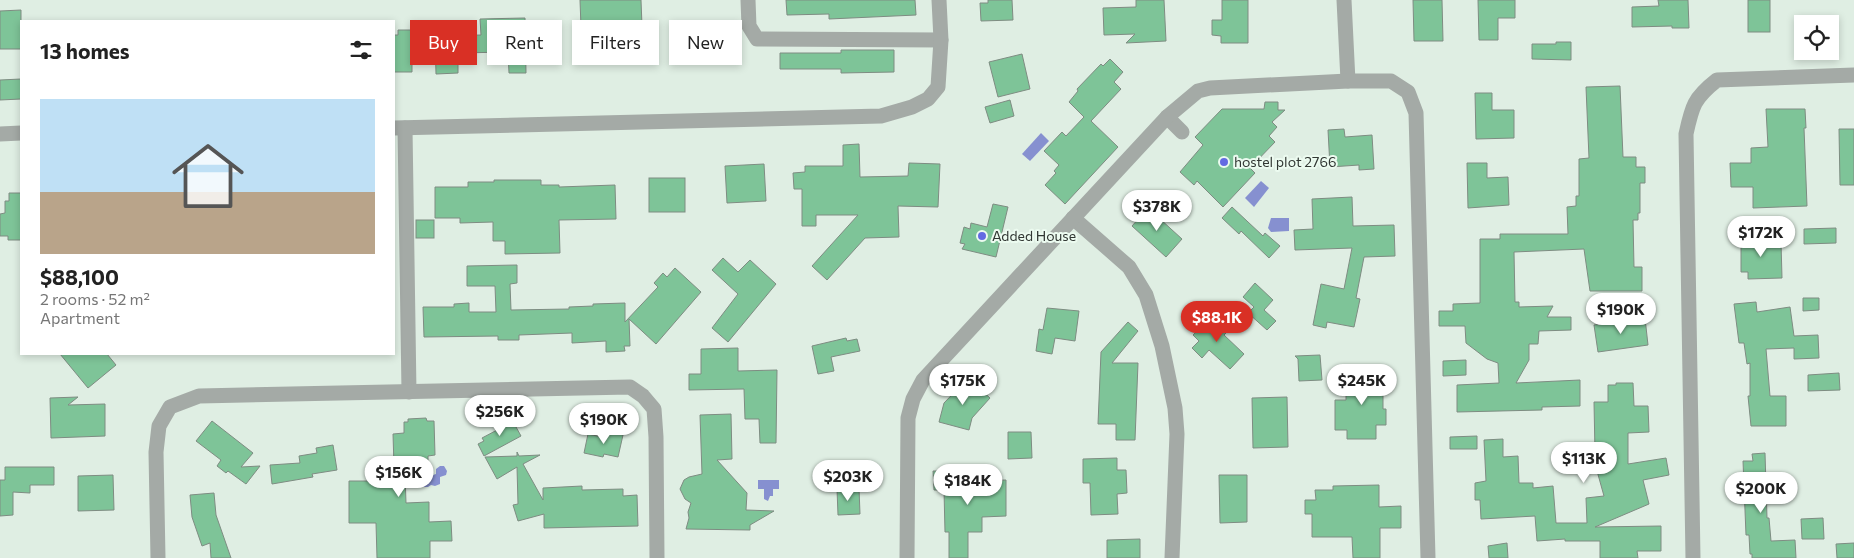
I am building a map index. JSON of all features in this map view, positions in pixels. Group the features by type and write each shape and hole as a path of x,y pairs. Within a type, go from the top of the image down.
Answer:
{"street":[{"path":"748,0 749,26 757,38 941,40"},
{"path":"409,392 400,128 881,116 912,107 928,99 938,87 941,40 939,0"},
{"path":"1344,0 1348,81"},
{"path":"1693,558 1686,134 1691,112 1702,92 1717,80 1854,75"},
{"path":"907,558 906,435 913,399 923,380 1167,116 1188,98 1204,89 1348,81 1391,81 1408,92 1416,113 1428,558"},
{"path":"1167,116 1182,132"},
{"path":"0,134 20,133"},
{"path":"1073,218 1129,267 1146,295 1162,346 1175,408 1177,434 1172,558"},
{"path":"158,558 156,452 159,426 170,407 199,396 630,387 643,396 654,409 657,558"}],"water":[{"path":"1041,133 1049,141 1030,161 1022,154"},
{"path":"1261,181 1269,188 1254,207 1245,198"},
{"path":"1271,218 1289,218 1289,231 1271,232 1268,228"},
{"path":"444,466 447,471 446,475 440,477 440,484 423,487 421,479 436,474 436,469"},
{"path":"758,480 779,480 779,489 773,489 773,496 770,496 768,501 764,499 764,489 758,489"}],"building":[{"path":"580,0 641,0 642,20 581,20"},
{"path":"786,0 915,0 916,15 829,19 829,14 787,15"},
{"path":"988,0 1012,0 1013,20 981,21 980,3 988,3"},
{"path":"1136,0 1164,0 1166,41 1126,43 1135,34 1104,35 1103,8 1136,7"},
{"path":"1222,0 1248,0 1248,43 1221,43 1221,36 1212,35 1212,20 1222,20"},
{"path":"1413,0 1442,0 1443,41 1414,41"},
{"path":"1478,0 1515,0 1515,18 1498,18 1498,40 1479,40"},
{"path":"1658,0 1688,0 1689,28 1672,28 1672,26 1632,27 1632,7 1659,6"},
{"path":"1748,0 1770,0 1770,32 1748,32"},
{"path":"21,10 20,49 0,49 0,11"},
{"path":"525,18 525,20 487,20 487,52 477,53 477,35 481,35 480,19"},
{"path":"398,30 410,30 410,65 412,65 412,72 395,72 395,35 398,35"},
{"path":"1556,42 1571,42 1571,60 1532,59 1532,44 1556,44"},
{"path":"841,50 894,50 894,72 841,73 841,69 780,69 780,53 841,53"},
{"path":"1022,54 1030,89 998,97 989,62"},
{"path":"1110,59 1123,72 1114,82 1121,89 1091,121 1118,147 1065,204 1045,185 1056,173 1054,171 1059,165 1044,151 1062,132 1066,136 1084,117 1069,102 1078,91 1077,89 1101,64 1103,66"},
{"path":"436,65 458,65 458,73 436,74"},
{"path":"509,65 526,65 526,73 509,73"},
{"path":"20,79 20,99 0,100 0,80"},
{"path":"1620,86 1623,157 1636,157 1636,167 1645,167 1645,183 1640,183 1640,213 1638,213 1638,220 1633,220 1634,267 1642,267 1642,291 1590,291 1584,249 1514,252 1515,302 1519,302 1519,307 1553,306 1547,317 1571,317 1571,330 1539,331 1538,344 1529,344 1529,360 1516,383 1580,380 1580,406 1542,407 1542,410 1457,412 1457,385 1499,383 1498,363 1487,359 1466,343 1465,326 1439,326 1439,311 1453,311 1453,304 1480,303 1480,239 1500,239 1500,234 1568,234 1567,207 1576,206 1576,196 1579,196 1579,159 1589,158 1586,87"},
{"path":"1475,93 1492,93 1492,110 1514,110 1514,138 1476,139"},
{"path":"1010,100 1014,116 990,123 985,107"},
{"path":"1265,102 1278,102 1278,110 1285,110 1272,122 1277,127 1269,136 1275,142 1250,168 1255,173 1223,207 1197,181 1194,185 1180,172 1203,145 1195,137 1222,109 1264,109"},
{"path":"1766,109 1805,109 1807,206 1753,208 1753,187 1731,187 1730,163 1751,163 1751,148 1768,147"},
{"path":"1344,129 1345,137 1372,135 1374,169 1359,170 1359,165 1330,167 1328,130"},
{"path":"1839,129 1854,129 1854,185 1840,185"},
{"path":"859,144 860,177 908,176 909,163 940,164 938,207 898,206 899,237 865,238 827,280 812,266 858,215 816,215 816,226 802,226 802,189 794,189 793,173 805,172 805,166 843,166 843,145"},
{"path":"1467,163 1487,163 1487,178 1508,177 1509,205 1468,208"},
{"path":"764,164 766,201 727,203 725,166"},
{"path":"649,178 685,178 685,212 649,212"},
{"path":"494,180 541,180 541,185 559,185 559,187 615,185 616,219 559,220 560,253 505,254 505,241 493,241 493,222 460,223 460,218 435,218 435,187 468,187 468,182 494,182"},
{"path":"9,193 20,193 20,240 8,240 8,236 0,236 0,214 5,213 5,201 9,201"},
{"path":"1352,197 1353,226 1394,225 1395,256 1364,257 1356,298 1360,299 1354,327 1327,322 1326,328 1313,325 1321,284 1344,289 1352,248 1295,250 1294,230 1313,229 1312,199"},
{"name":"Added House","path":"993,204 1008,207 996,257 962,249 965,244 960,243 964,227 970,229 971,223 987,227"},
{"path":"1232,207 1263,236 1265,233 1280,246 1269,258 1241,231 1239,234 1222,218"},
{"path":"1148,208 1182,239 1166,257 1132,226"},
{"path":"416,220 434,220 434,238 416,238"},
{"path":"1836,228 1836,243 1804,244 1804,229"},
{"path":"1761,231 1761,242 1781,242 1782,278 1748,279 1748,272 1741,272 1741,246 1748,246 1747,232"},
{"path":"723,258 738,272 750,260 776,284 728,342 712,328 738,294 712,270"},
{"path":"517,265 517,283 510,284 511,310 569,309 569,307 593,306 593,304 625,303 625,322 658,287 654,283 663,273 667,277 675,268 701,292 656,344 629,319 630,346 624,346 625,351 606,352 606,341 572,343 572,333 519,335 519,340 498,340 498,336 424,337 423,307 454,307 454,304 469,303 469,312 496,312 495,286 467,286 467,266"},
{"path":"1255,283 1273,300 1264,310 1276,321 1267,330 1248,313 1254,307 1243,297"},
{"path":"1803,298 1819,298 1819,310 1803,311"},
{"path":"1756,302 1757,312 1790,307 1794,336 1818,335 1819,358 1794,359 1794,348 1766,349 1770,396 1786,396 1786,426 1751,426 1748,396 1750,396 1750,363 1747,364 1744,343 1739,343 1734,304"},
{"path":"1047,308 1079,311 1075,341 1055,338 1052,354 1036,351 1039,329 1043,330"},
{"path":"1222,318 1232,327 1224,335 1244,354 1230,369 1209,350 1202,358 1192,348 1199,341 1193,335 1208,320 1214,326"},
{"path":"1645,318 1648,345 1598,352 1594,325"},
{"path":"1128,322 1138,331 1112,363 1138,363 1135,440 1116,440 1116,424 1098,424 1101,352"},
{"path":"846,338 847,341 857,339 860,351 831,357 834,371 818,374 812,346"},
{"path":"738,348 738,371 777,370 776,443 760,443 759,419 745,419 744,389 689,390 689,374 701,374 701,349"},
{"path":"61,355 108,355 116,365 88,388"},
{"path":"1320,355 1322,380 1299,381 1298,359 1295,356"},
{"path":"1466,360 1466,375 1443,376 1443,361"},
{"path":"1355,369 1383,369 1383,409 1386,409 1386,425 1376,425 1376,439 1347,439 1347,430 1335,430 1335,400 1346,400 1346,391 1355,391"},
{"path":"1839,373 1840,390 1808,391 1808,375"},
{"path":"968,378 990,398 972,418 969,430 939,422 944,403"},
{"path":"1616,383 1633,383 1634,406 1648,406 1649,432 1628,433 1628,464 1666,458 1669,475 1643,480 1649,504 1595,527 1661,526 1661,551 1637,551 1638,558 1600,558 1600,541 1565,541 1565,539 1537,541 1535,516 1481,519 1480,500 1475,500 1475,483 1486,481 1484,440 1503,439 1503,457 1518,456 1519,483 1533,483 1533,488 1553,486 1556,523 1587,523 1586,498 1604,496 1592,453 1595,453 1594,402 1608,402 1608,385 1616,385"},
{"path":"78,397 68,405 105,404 105,436 51,438 50,398"},
{"path":"1287,397 1288,447 1253,448 1252,398"},
{"path":"731,414 732,459 717,460 747,493 746,510 774,511 750,525 750,530 686,529 691,503 685,499 680,489 684,480 702,474 700,415"},
{"path":"426,418 427,421 434,421 435,455 428,456 425,468 409,469 409,474 405,474 406,503 429,502 429,522 451,521 452,541 430,541 430,558 377,558 376,523 349,523 349,481 369,481 369,467 394,466 393,434 404,433 404,422 408,422 408,419"},
{"path":"511,418 521,436 484,456 478,444 484,441 482,438 499,429 497,426"},
{"path":"212,421 253,453 241,467 260,466 246,484 228,471 226,473 217,466 221,460 196,441"},
{"path":"608,431 623,435 618,457 604,454 603,457 584,453 588,434 606,438"},
{"path":"1008,432 1031,432 1032,458 1008,459"},
{"path":"1477,436 1477,449 1450,449 1450,437"},
{"path":"333,445 337,470 312,474 313,477 272,484 270,465 300,463 299,456 317,453 316,448"},
{"path":"517,452 519,456 540,455 523,464 543,500 543,488 582,486 582,490 623,489 623,496 637,495 638,526 544,528 544,514 518,521 513,505 518,504 517,467 497,479 485,457 517,456"},
{"path":"1765,453 1767,518 1769,518 1771,541 1795,540 1796,558 1752,558 1752,554 1750,554 1749,535 1746,535 1743,461 1753,461 1752,454"},
{"path":"1117,458 1117,470 1126,470 1127,493 1117,494 1118,514 1091,515 1090,483 1083,483 1083,459"},
{"path":"5,467 54,467 54,485 30,485 30,493 13,492 13,515 0,516 0,480 5,480"},
{"path":"933,471 971,473 971,481 1006,480 1006,516 982,517 982,532 968,532 968,558 949,558 949,532 945,532 944,490 934,490"},
{"path":"113,475 114,510 78,511 78,476"},
{"path":"1219,475 1247,475 1247,522 1220,523"},
{"path":"1379,485 1379,507 1401,506 1401,528 1380,528 1380,558 1353,558 1352,537 1312,537 1312,514 1305,514 1305,500 1316,500 1315,490 1333,490 1333,486"},
{"path":"859,488 860,514 838,515 837,489"},
{"path":"214,493 216,515 231,558 211,558 210,543 202,546 192,517 190,495"},
{"path":"1823,518 1824,539 1802,539 1801,519"},
{"path":"1140,539 1140,558 1107,558 1107,540"},
{"path":"1507,543 1508,558 1489,558 1488,546"},
{"path":"1854,543 1854,558 1837,558 1836,544"}],"place":[{"name":"hostel plot 2766","path":"1224,162"},
{"name":"Added House","path":"982,236"}]}
